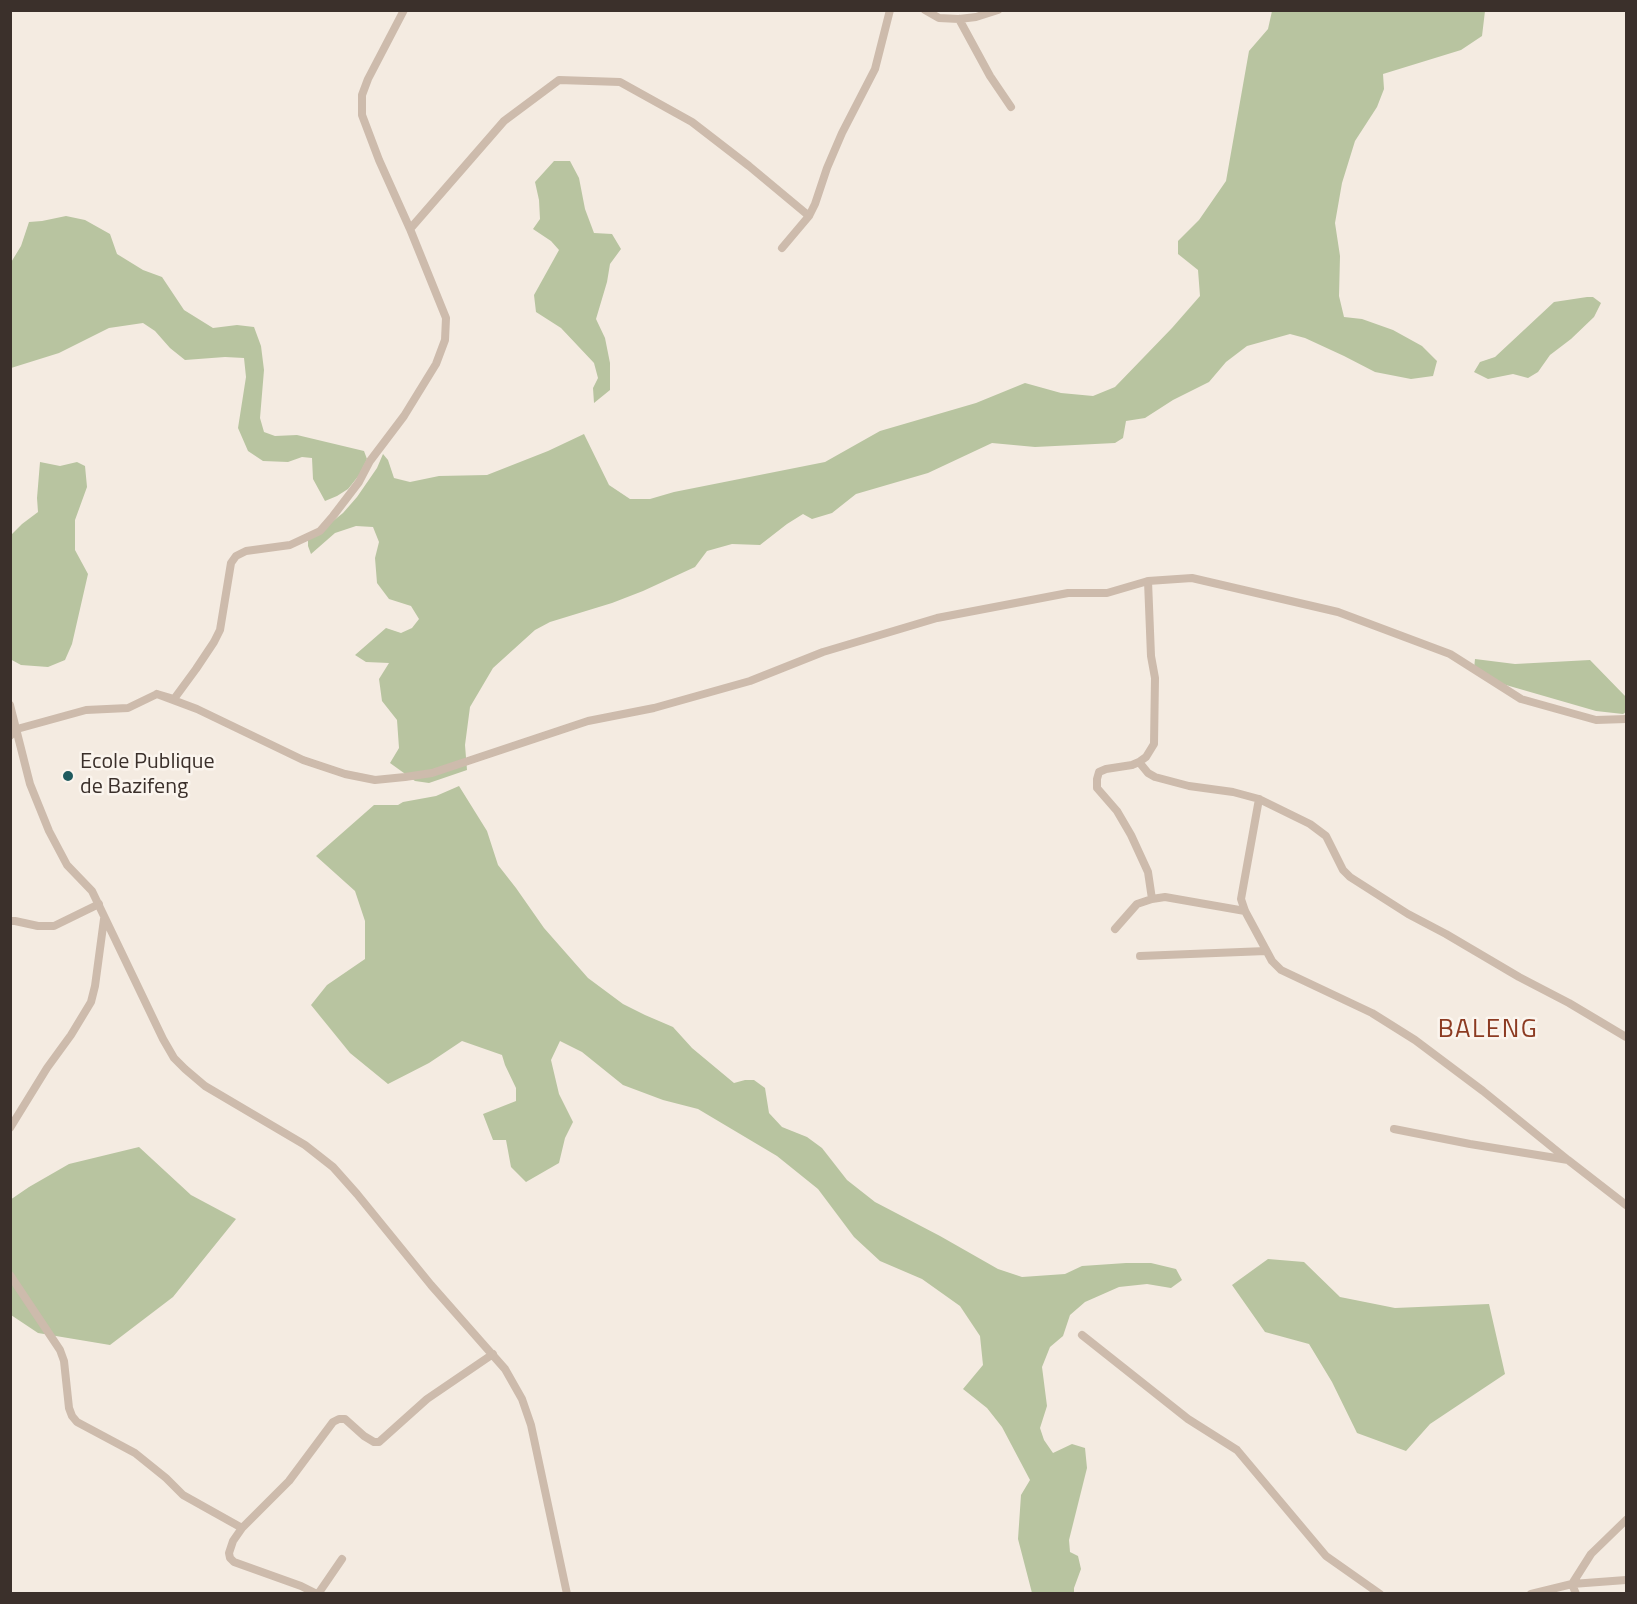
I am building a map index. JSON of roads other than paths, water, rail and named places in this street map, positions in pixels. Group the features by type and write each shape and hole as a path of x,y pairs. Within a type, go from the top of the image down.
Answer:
{"street":[{"path":"14,732 86,710 128,708 157,694 174,699 220,630 231,563 236,556 246,551 290,545 320,531 359,482 436,364 445,339 446,318 362,115 362,95 368,79 404,10"},
{"path":"782,248 809,216 820,193 827,168 842,133 875,69 890,10"},
{"path":"925,10 939,18 959,19 976,17 998,10"},
{"path":"959,19 990,76 1011,107"},
{"path":"410,229 504,121 559,80 620,82 692,122 809,216"},
{"path":"157,694 197,710 303,760 345,774 375,780 405,777 432,773 588,721 654,708 750,681 823,652 937,618 1068,593 1107,593 1148,581 1192,578 1338,612 1450,654 1521,699 1596,720 1626,719"},
{"path":"1148,581 1151,656 1155,678 1154,744 1146,757 1139,762 1099,772 1097,788 1117,811 1131,835 1148,872 1152,899"},
{"path":"10,705 14,732 30,784 49,831 67,865 92,891 174,1058 205,1086 305,1145 333,1167 431,1285 505,1369 514,1384 531,1425 567,1593"},
{"path":"1139,762 1148,773 1155,777 1259,799 1310,824 1326,836 1343,870 1350,877 1408,914 1626,1037"},
{"path":"1259,799 1241,899 1272,961 1281,970 1372,1013 1415,1040 1484,1091 1626,1205"},
{"path":"1115,929 1137,904 1165,897 1245,911"},
{"path":"10,921 38,926 54,926 99,904"},
{"path":"10,1128 91,1002 104,919"},
{"path":"1140,956 1266,951"},
{"path":"1394,1130 1568,1160"},
{"path":"10,1275 60,1350 64,1361 69,1408 77,1422 135,1453 183,1495 242,1528"},
{"path":"1082,1335 1188,1419 1237,1450 1326,1556 1380,1593"},
{"path":"342,1559 318,1593 234,1562 229,1553 233,1541 242,1528 289,1480 333,1422 345,1419 364,1436 374,1442 379,1442 427,1399 493,1354"},
{"path":"1572,1584 1591,1554 1626,1520"},
{"path":"1531,1593 1572,1584 1626,1580"},
{"path":"1572,1584 1576,1593"}],"place":[{"name":"Ecole Publique de Bazifeng","path":"68,776"}],"district":[{"name":"BALENG","path":"1488,1031"}]}
